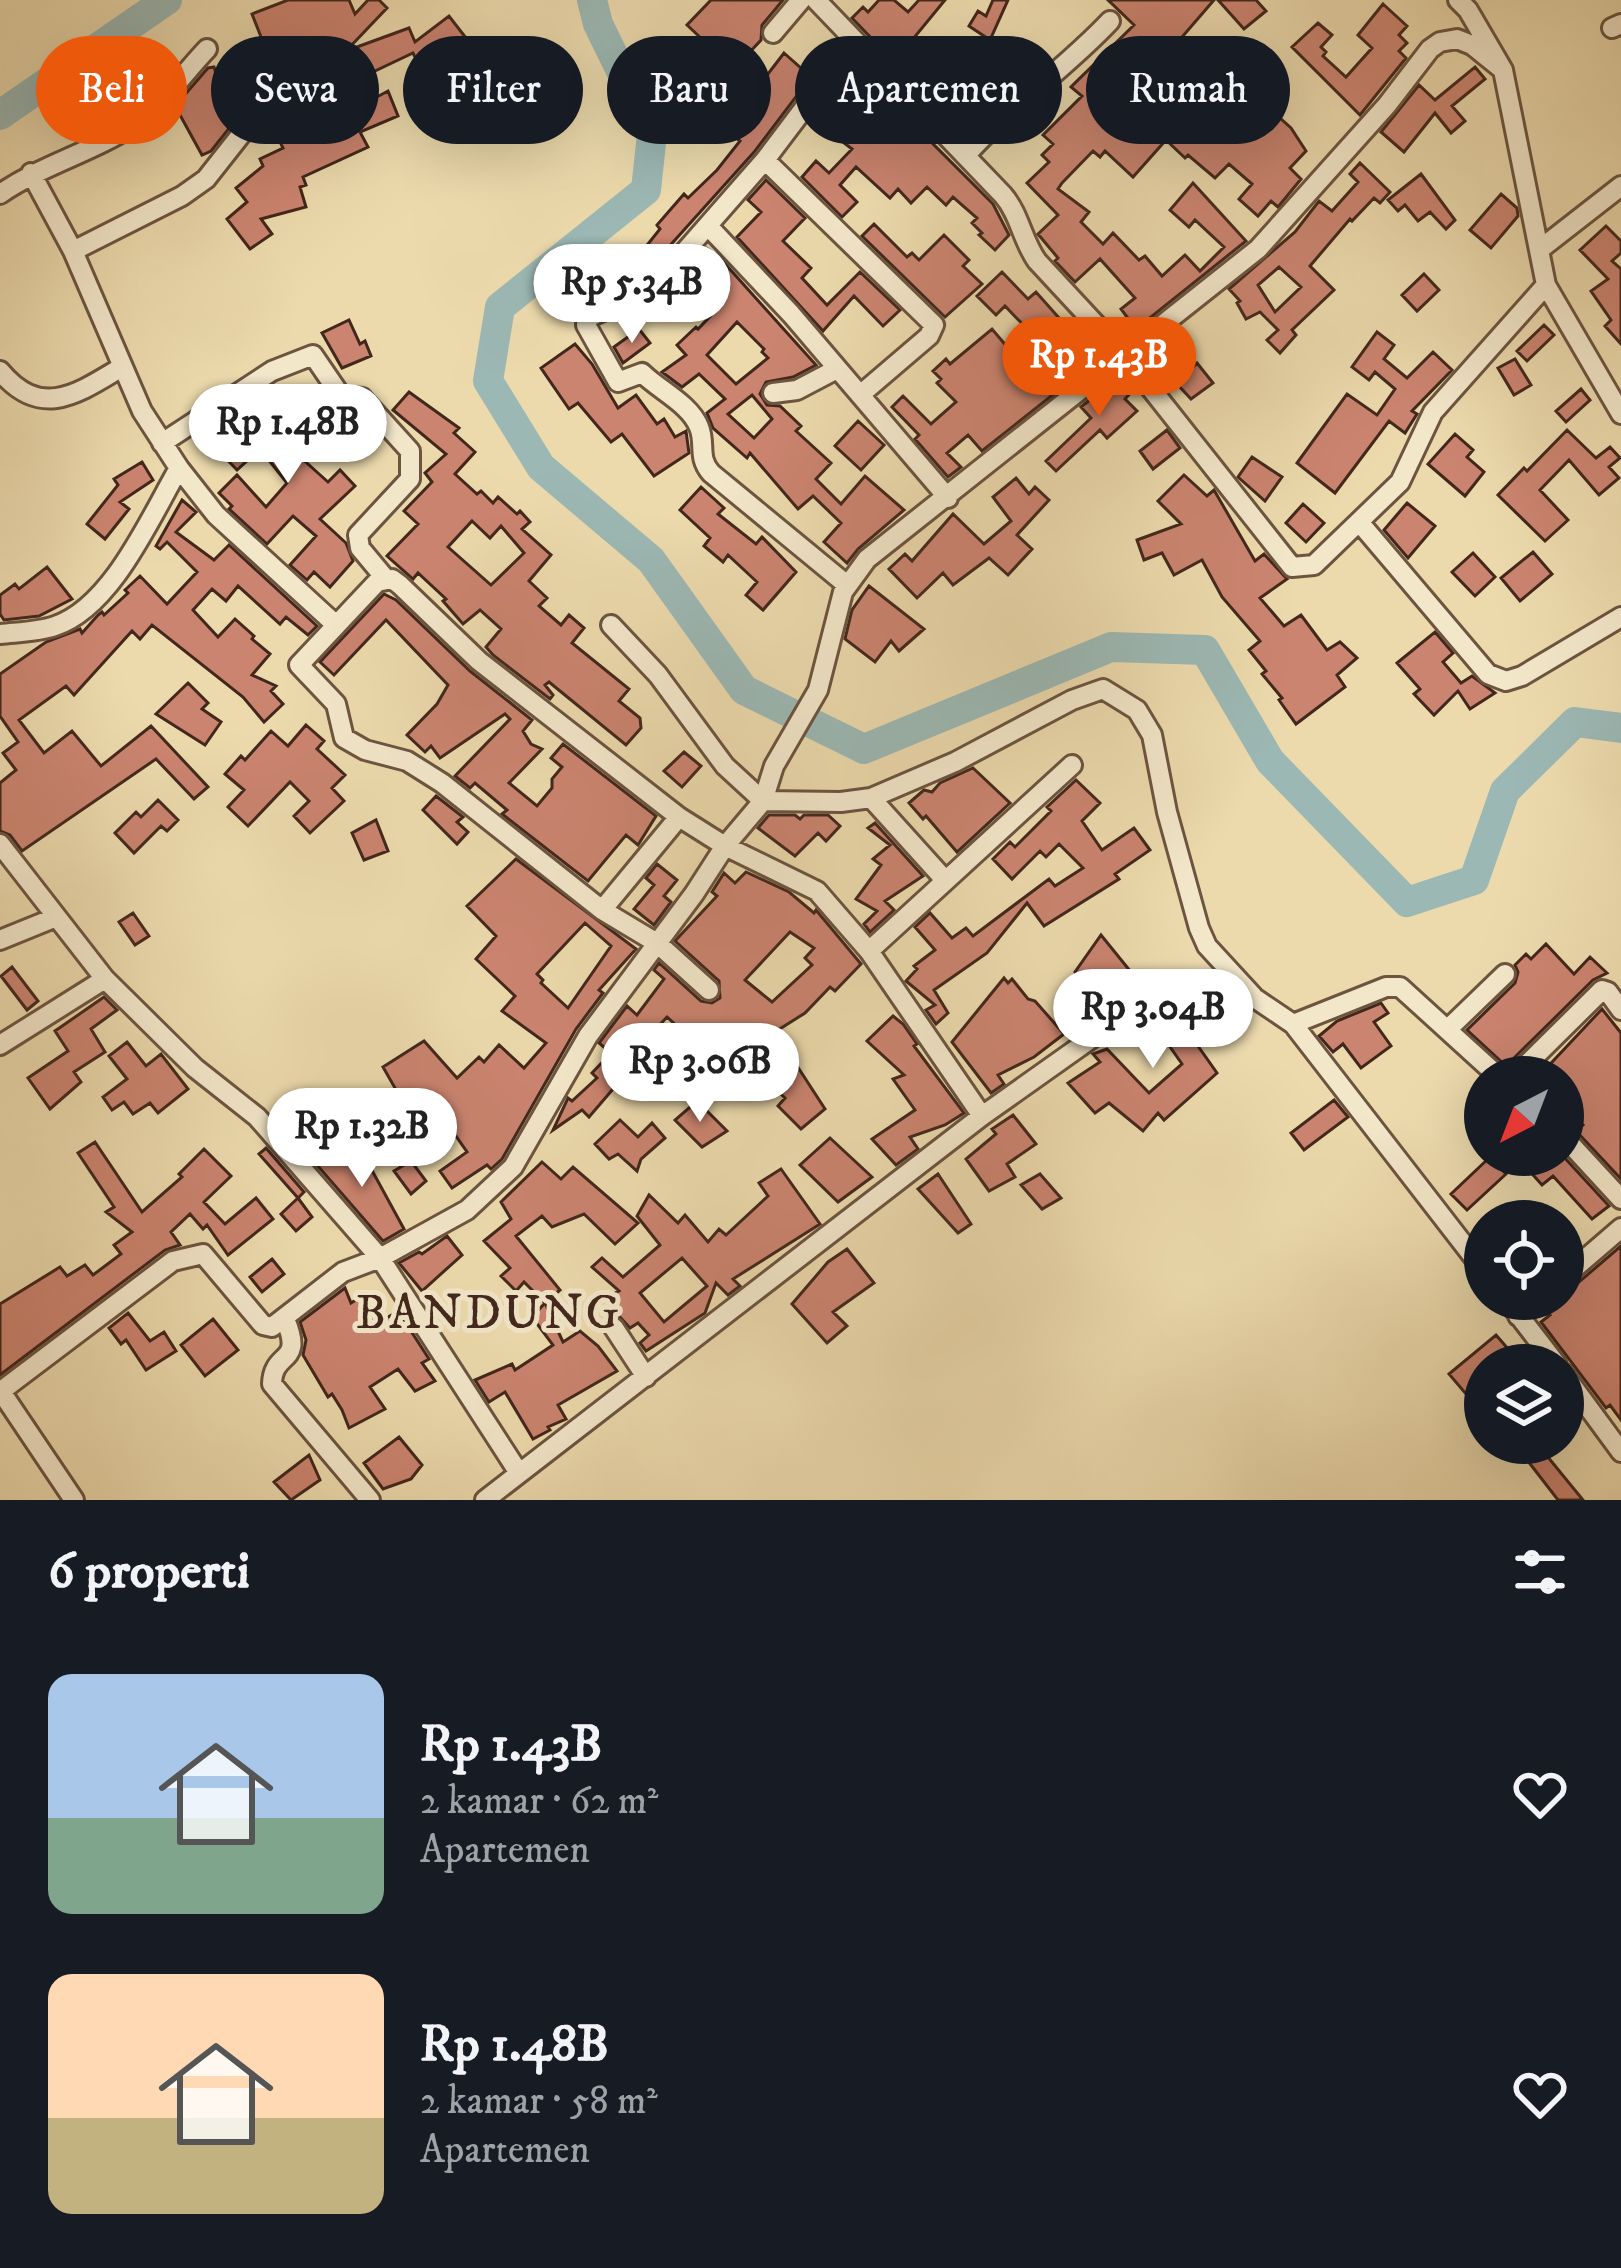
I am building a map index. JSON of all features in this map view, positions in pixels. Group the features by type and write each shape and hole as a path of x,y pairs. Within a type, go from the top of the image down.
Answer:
{"street":[{"path":"773,33 801,0"},
{"path":"816,0 850,36"},
{"path":"1464,4 1500,62 1517,126 1546,285 1621,414"},
{"path":"966,155 999,118 1072,62 1110,21"},
{"path":"74,1500 0,1390 173,1262 192,1254 210,1260 263,1325 276,1325 343,1272 380,1258 467,1210 514,1167 588,1036 725,846 763,801 774,766 818,690 847,585 867,559 1258,250 1440,42 1457,39 1500,62"},
{"path":"0,194 31,173 129,128 207,49"},
{"path":"795,120 652,289 587,318 586,325 619,382 642,373 686,410 700,429 700,455 711,473 847,585"},
{"path":"73,251 182,196 206,179 234,144"},
{"path":"955,144 1013,207 1037,261 1126,357 1292,567 1313,565 1400,482 1433,412 1546,285"},
{"path":"765,160 934,325 929,336 860,395"},
{"path":"31,173 73,251 122,367 162,443 216,515 335,624"},
{"path":"1539,250 1621,186"},
{"path":"708,226 948,497"},
{"path":"162,443 272,371 313,355 341,396 362,398 410,451 410,478 358,535 360,548 385,578 400,585 479,661 680,817 725,846 817,891 869,951 982,1115"},
{"path":"0,371 11,385 36,400 87,388 122,367"},
{"path":"773,393 797,390 838,369"},
{"path":"1,633 55,626 86,611 130,552 179,468"},
{"path":"1360,524 1460,642 1498,679 1522,676 1621,617"},
{"path":"385,578 298,665 336,704 344,738 365,750 407,761 442,783 602,910 657,943 709,990"},
{"path":"611,625 658,676 725,766 763,801 871,798 1103,689 1137,710 1152,735 1167,812 1199,928 1207,946 1256,999"},
{"path":"869,951 1072,765"},
{"path":"871,798 945,880"},
{"path":"602,910 680,817"},
{"path":"0,844 105,980 195,1068 257,1117 380,1258 519,1474"},
{"path":"0,940 55,918"},
{"path":"1449,1028 1504,974"},
{"path":"0,1045 105,980"},
{"path":"484,1500 982,1115 1140,1004 1166,992 1194,986 1228,988 1256,999 1293,1024 1464,1246"},
{"path":"1293,1024 1396,986 1478,1056"},
{"path":"1535,1056 1598,993 1608,992 1621,1010"},
{"path":"1584,1159 1621,1199"},
{"path":"1584,1259 1621,1228"},
{"path":"285,1319 293,1348 273,1372 272,1384 370,1500"},
{"path":"1521,1320 1540,1344"},
{"path":"614,1328 646,1377"},
{"path":"1584,1402 1621,1452"}],"building":[{"path":"288,0 349,0 355,14 368,0 379,0 387,8 360,36 261,36 252,14"},
{"path":"711,0 783,0 762,25 761,36 699,36 687,25"},
{"path":"879,0 894,0 908,12 919,0 945,0 915,36 869,36 852,18 863,7 868,12"},
{"path":"993,0 1008,0 992,36 969,26 978,11 986,16"},
{"path":"1108,0 1214,0 1183,36 1123,36 1134,25"},
{"path":"1218,0 1256,0 1266,11 1244,29"},
{"path":"1383,4 1407,26 1399,35 1407,43 1399,51 1406,58 1360,115 1292,47 1318,23 1332,35 1321,47 1326,52 1323,56 1346,77 1372,48 1358,35"},
{"path":"449,16 464,36 423,36"},
{"path":"409,28 412,36 403,36 403,58 379,69 379,39"},
{"path":"784,53 795,63 795,98 771,130 771,70"},
{"path":"1475,67 1485,79 1452,106 1465,121 1451,133 1435,113 1404,152 1381,132 1419,85 1435,100"},
{"path":"208,68 211,144 217,144 202,155 187,128 187,92"},
{"path":"1086,72 1086,144 1162,144 1133,177 1105,151 1100,157 1093,151 1058,189 1089,212 1081,222 1103,244 1113,233 1139,260 1145,256 1162,276 1185,255 1200,271 1224,247 1195,220 1189,227 1170,210 1193,183 1246,241 1136,329 1121,309 1135,298 1100,259 1075,282 1038,234 1058,215 1027,183 1049,162 1042,155 1053,144 1062,144 1062,116 1082,96 1071,87"},
{"path":"388,91 398,116 379,124 379,96"},
{"path":"1290,127 1306,151 1290,168 1301,179 1278,207 1271,201 1258,216 1239,199 1252,184 1229,164 1215,178 1188,155 1185,158 1170,144 1290,144"},
{"path":"281,144 368,147 303,177 306,185 300,187 306,207 261,219 272,234 250,249 227,219 247,202 236,188 263,166 260,159 283,148"},
{"path":"738,144 760,144 639,280 592,301 580,292 617,255 622,260 632,248 640,254 684,194 688,198"},
{"path":"846,144 933,144 993,204 1009,235 995,250 972,223 977,218 953,197 946,205 927,187 911,203 898,189 890,198 856,167 840,185 857,202 842,217 802,177 816,161 829,173 852,149"},
{"path":"1360,163 1390,192 1380,203 1374,198 1350,219 1310,266 1334,290 1292,330 1296,335 1280,353 1267,340 1278,330 1260,312 1246,319 1240,301 1229,289 1295,232 1319,201 1332,211 1358,182 1350,174","holes":["1279,267 1301,287 1275,312 1258,285"]},
{"path":"1421,174 1455,220 1446,229 1430,212 1418,221 1405,205 1398,211 1388,200"},
{"path":"766,180 805,218 783,241 811,268 802,278 827,305 860,272 900,310 883,326 854,296 823,331 737,237 761,212 748,200"},
{"path":"1501,194 1517,208 1518,216 1491,248 1470,230"},
{"path":"874,224 907,257 912,253 919,260 944,235 969,260 963,266 982,284 945,317 862,236"},
{"path":"1606,226 1621,241 1621,253 1612,261 1621,269 1621,344 1605,326 1611,320 1591,291 1608,279 1580,250"},
{"path":"706,248 718,256 816,365 793,377 766,382 760,394 767,405 780,406 801,426 796,431 831,463 816,479 841,504 865,476 904,510 847,563 824,542 841,523 813,496 798,509 750,453 747,458 713,428 707,413 725,399 699,374 682,387 662,372 686,355 677,345 723,303 723,298 687,269","holes":["737,322 768,358 736,384 707,355","752,395 772,419 754,438 728,414"]},
{"path":"1002,272 1028,299 1036,292 1092,355 1098,349 1103,355 982,451 968,435 947,453 961,467 948,477 892,407 903,396 931,424 956,402 937,383 941,379 933,371 946,359 950,364 992,329 1009,349 1029,331 1005,306 996,315 977,296"},
{"path":"1424,274 1439,290 1417,311 1402,295"},
{"path":"569,278 583,297 562,312 548,293"},
{"path":"349,320 371,356 342,368 322,333"},
{"path":"1544,325 1554,335 1527,361 1517,351"},
{"path":"639,329 650,343 623,363 614,347"},
{"path":"1377,332 1394,345 1384,359 1407,378 1433,352 1452,370 1412,411 1417,414 1405,433 1389,421 1335,493 1297,463 1347,394 1377,415 1395,389 1375,372 1369,380 1352,367"},
{"path":"575,344 618,408 636,395 657,424 664,419 675,437 686,431 689,453 654,476 622,434 611,442 578,403 569,409 541,368"},
{"path":"1515,359 1531,385 1514,395 1498,368"},
{"path":"1197,363 1213,383 1191,399 1177,384"},
{"path":"1122,374 1134,389 1125,399 1137,411 1107,438 1100,430 1056,471 1046,461 1091,418 1081,407"},
{"path":"1581,389 1590,400 1566,422 1556,411"},
{"path":"409,392 459,428 454,433 475,452 455,474 477,494 481,491 493,503 498,497 530,522 522,529 551,555 529,581 547,598 539,606 561,625 569,615 584,628 572,643 629,689 619,701 640,718 641,728 626,745 549,682 545,685 553,695 550,699 493,655 486,647 501,629 480,610 463,624 443,601 446,599 418,573 413,579 387,556 418,524 404,511 432,482 425,473 446,454 393,410","holes":["472,521 490,538 501,526 524,553 491,585 448,547"]},
{"path":"320,397 332,408 308,433 316,443 298,455 328,482 340,470 355,486 320,519 346,543 353,561 330,587 314,572 307,580 290,565 316,536 293,516 267,544 229,509 232,506 219,493 237,475 266,507 287,483 260,449 237,470 214,446 239,422 232,413 253,400 274,427 297,410 302,417"},
{"path":"858,421 884,445 861,470 835,446"},
{"path":"1167,430 1180,448 1153,469 1140,451"},
{"path":"1567,430 1596,458 1610,447 1620,458 1609,467 1619,478 1599,495 1569,460 1540,490 1568,520 1545,541 1498,495"},
{"path":"1455,434 1473,450 1467,457 1484,472 1465,496 1428,464"},
{"path":"1252,457 1282,477 1265,501 1238,477"},
{"path":"142,462 153,480 120,502 129,509 105,539 87,524 118,485 114,479"},
{"path":"1184,475 1207,496 1214,490 1255,561 1264,554 1287,579 1260,598 1284,626 1301,615 1327,650 1340,642 1357,658 1337,675 1345,687 1296,724 1249,650 1260,641 1222,597 1202,560 1174,575 1162,553 1144,560 1137,540 1181,524 1158,501"},
{"path":"1016,478 1029,494 1035,487 1049,500 1017,535 1032,549 1008,575 989,558 953,585 943,573 917,598 889,569 905,554 912,561 953,514 984,544 1011,521 993,497"},
{"path":"701,487 724,508 718,514 756,544 762,537 796,572 763,610 746,595 757,582 728,555 723,562 704,546 710,538 680,510"},
{"path":"182,500 196,512 176,532 214,560 229,545 317,626 308,635 286,617 280,624 238,586 226,601 212,589 193,610 218,637 235,619 254,636 270,654 252,675 276,686 271,691 283,704 264,722 243,697 152,625 140,639 132,631 74,695 66,686 19,720 44,753 72,731 101,766 151,726 208,787 194,799 156,759 22,851 10,835 0,831 0,783 16,770 3,753 18,742 0,716 0,674 46,642 80,629 82,633 128,593 125,590 140,576 167,604 197,572 167,542 160,549 156,546"},
{"path":"1407,503 1435,526 1408,558 1384,530"},
{"path":"1303,504 1324,523 1306,542 1286,523"},
{"path":"1533,552 1552,574 1520,601 1501,578"},
{"path":"1473,553 1495,577 1475,596 1452,572"},
{"path":"47,567 72,599 39,616 4,620 0,595 15,584 19,589"},
{"path":"869,586 924,629 899,651 891,641 875,662 845,639 852,610"},
{"path":"384,594 532,720 523,731 531,744 542,749 509,783 537,806 562,767 551,758 563,744 656,816 638,845 626,835 588,881 502,814 507,810 475,783 470,788 455,776 510,719 505,714 440,758 431,746 425,752 407,735 448,685 386,620 334,675 320,662"},
{"path":"1435,632 1453,653 1443,662 1461,683 1472,676 1495,693 1470,709 1458,691 1434,715 1414,694 1420,689 1397,663"},
{"path":"188,683 208,703 202,709 221,722 205,745 156,714"},
{"path":"306,725 324,741 317,749 345,775 332,788 344,801 310,833 294,816 309,801 290,782 248,826 228,807 244,790 225,774 271,731 288,746"},
{"path":"684,752 701,766 682,787 664,771"},
{"path":"973,768 1010,803 957,852 909,803 924,790 932,792 940,783"},
{"path":"1076,780 1100,803 1082,821 1102,850 1134,828 1150,850 1115,874 1119,879 1044,926 1027,903 987,953 934,990 948,1013 936,1024 926,1010 935,1005 906,981 917,969 914,966 935,950 915,927 930,913 952,938 966,928 973,936 1049,879 1055,886 1083,868 1059,844 1046,857 1040,851 1012,879 993,859 1010,842 1015,847"},
{"path":"436,796 463,817 457,822 468,832 457,844 423,810"},
{"path":"158,800 178,820 167,831 161,826 134,853 115,833 136,812 141,817"},
{"path":"769,815 800,819 828,815 840,826 826,841 818,833 795,856 758,828"},
{"path":"376,820 388,851 364,860 352,833"},
{"path":"875,823 923,876 885,901 894,910 870,932 864,924 877,911 856,899 881,865 873,859 890,845 868,828"},
{"path":"516,859 636,949 599,990 603,993 576,1029 502,1159 452,1188 440,1171 467,1152 451,1129 418,1149 380,1095 395,1088 383,1067 424,1041 457,1078 479,1057 484,1062 499,1045 524,1068 546,1043 502,1011 515,996 476,959 496,936 467,906","holes":["585,923 611,946 568,1008 541,983 537,974"]},
{"path":"657,864 677,880 664,896 671,902 654,925 634,909 654,885 646,878"},
{"path":"746,872 789,892 814,913 816,910 861,964 835,991 830,987 805,1013 775,1032 825,1109 801,1129 778,1106 785,1098 751,1066 776,1050 750,1029 717,1063 667,1017 645,1041 673,1063 643,1093 625,1075 589,1117 582,1110 553,1130 568,1098 572,1101 597,1078 592,1073 611,1053 599,1043 627,1006 637,1015 664,979 654,970 659,963 701,1001 712,1003 720,998 719,981 675,941 717,896 712,892 724,873 735,883","holes":["790,932 814,948 805,958 812,965 772,1002 745,980"]},
{"path":"133,913 149,936 135,945 119,922"},
{"path":"1101,935 1135,977 1122,987 1090,994 1075,972"},
{"path":"1546,944 1574,974 1590,957 1607,973 1593,980 1516,1056 1495,1056 1467,1030 1515,983 1515,965 1526,954 1531,959"},
{"path":"12,967 38,1001 27,1010 1,976"},
{"path":"1004,978 1008,983 1012,979 1064,1034 1034,1057 998,1075 1004,1084 991,1093 952,1042"},
{"path":"104,997 117,1010 91,1029 105,1052 74,1072 81,1082 50,1109 28,1078 68,1051 55,1031"},
{"path":"1195,999 1218,1031 1198,1046 1217,1073 1164,1120 1158,1113 1143,1131 1109,1103 1095,1113 1068,1083 1100,1062 1093,1054 1107,1049 1149,1093 1182,1064 1149,1017"},
{"path":"1381,1003 1388,1013 1374,1022 1391,1046 1361,1068 1343,1044 1333,1052 1319,1036 1337,1021"},
{"path":"1602,1009 1621,1033 1621,1179 1584,1140 1584,1056 1558,1056"},
{"path":"893,1016 964,1113 910,1137 918,1149 896,1165 872,1139 915,1110 893,1079 904,1075 867,1041"},
{"path":"127,1042 146,1066 161,1054 188,1089 158,1113 150,1103 133,1114 124,1102 112,1110 103,1097 127,1079 109,1056"},
{"path":"1334,1100 1348,1117 1304,1150 1291,1133"},
{"path":"697,1101 727,1131 702,1147 675,1120"},
{"path":"1013,1115 1036,1144 1007,1164 1015,1177 989,1191 966,1159 996,1134 992,1129"},
{"path":"620,1120 638,1137 652,1123 665,1138 641,1159 637,1171 618,1154 609,1159 595,1144"},
{"path":"830,1138 872,1177 838,1202 800,1165"},
{"path":"95,1142 142,1212 182,1177 179,1174 204,1149 231,1176 204,1202 225,1224 256,1198 273,1219 228,1255 207,1225 203,1229 190,1214 171,1232 180,1245 165,1250 0,1375 0,1304 60,1267 67,1276 85,1265 93,1275 121,1254 114,1245 132,1232 106,1212 114,1207 78,1153"},
{"path":"357,1143 404,1229 383,1241 317,1165"},
{"path":"266,1148 304,1192 298,1198 259,1154"},
{"path":"411,1161 426,1181 411,1194 394,1171"},
{"path":"542,1162 561,1179 573,1167 638,1223 615,1244 584,1214 552,1227 542,1216 516,1236 560,1290 545,1303 524,1282 516,1291 501,1276 510,1268 484,1241 511,1219 501,1202"},
{"path":"781,1169 820,1224 733,1279 740,1286 728,1295 716,1283 705,1313 646,1351 640,1343 649,1335 638,1323 630,1328 619,1316 605,1298 619,1291 592,1267 602,1258 623,1277 660,1245 637,1216 649,1195 678,1223 685,1215 708,1242 719,1229 726,1235 768,1196 759,1183","holes":["682,1258 707,1286 664,1322 640,1293"]},
{"path":"938,1174 971,1224 958,1233 918,1189"},
{"path":"1040,1174 1061,1198 1042,1209 1021,1185"},
{"path":"1470,1176 1504,1176 1478,1200 1464,1200 1464,1207 1451,1194"},
{"path":"1553,1176 1581,1176 1609,1206 1592,1219 1584,1210 1584,1200 1575,1200"},
{"path":"298,1198 312,1217 296,1231 281,1214"},
{"path":"447,1236 462,1255 422,1291 399,1263"},
{"path":"1621,1246 1621,1420 1584,1379 1584,1344 1558,1344 1541,1322 1584,1320 1584,1278"},
{"path":"847,1249 874,1283 833,1312 847,1326 827,1343 792,1304 828,1262"},
{"path":"272,1259 284,1274 262,1292 250,1277"},
{"path":"345,1288 351,1303 359,1298 377,1324 398,1311 429,1359 422,1363 435,1381 415,1391 398,1369 370,1387 385,1409 349,1428 332,1394 328,1397 303,1355 306,1340 300,1322"},
{"path":"545,1303 563,1342 580,1331 617,1371 558,1405 566,1419 533,1439 505,1392 489,1402 475,1380 512,1364 515,1370 553,1345 532,1317"},
{"path":"128,1313 150,1341 164,1332 176,1351 146,1370 126,1340 121,1344 109,1328"},
{"path":"213,1319 238,1350 205,1376 181,1345"},
{"path":"1464,1362 1464,1392 1449,1374"},
{"path":"399,1437 422,1465 411,1479 383,1489 364,1463"},
{"path":"309,1455 320,1480 291,1500 274,1482"},
{"path":"1530,1464 1554,1464 1583,1500 1558,1500"}],"waterway":[{"path":"0,115 167,0"},
{"path":"592,0 598,24 652,134 646,190 500,307 488,381 541,467 651,560 744,690 864,749 1111,647 1205,650 1270,761 1407,902 1474,880 1505,791 1575,722 1621,728"}],"district":[{"name":"BANDUNG","path":"489,1311"}]}
